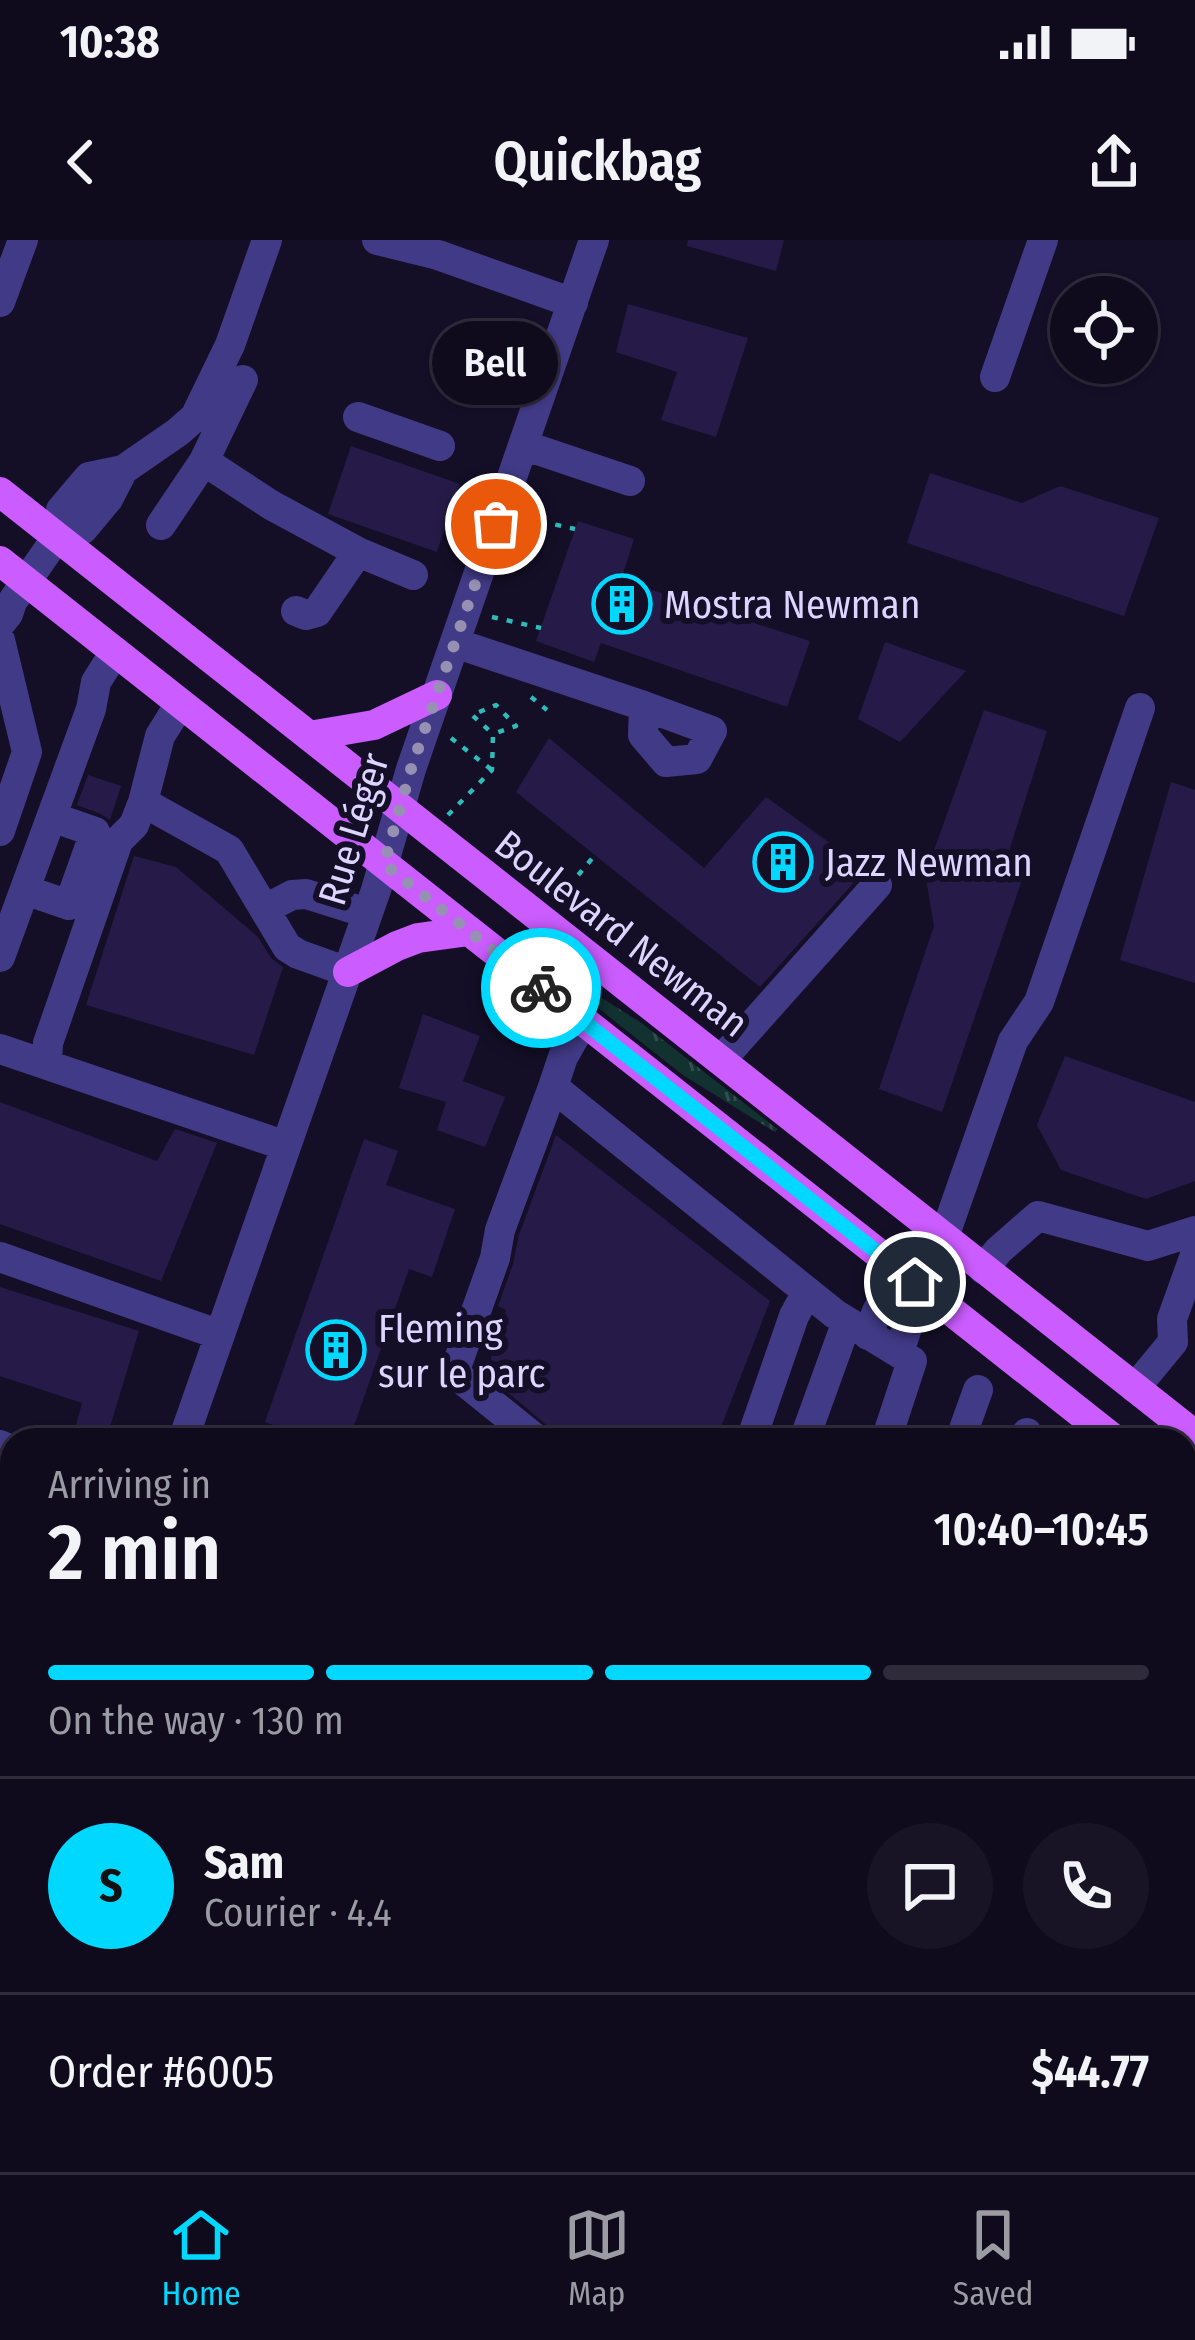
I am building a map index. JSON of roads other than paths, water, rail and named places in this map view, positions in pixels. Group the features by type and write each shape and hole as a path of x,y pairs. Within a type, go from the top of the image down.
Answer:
{"main road":[{"name":"Boulevard Newman","path":"0,492 60,534 1186,1428"},
{"path":"0,561 915,1282 1091,1428"},
{"path":"309,736 374,725 448,702"},
{"path":"348,972 418,938 469,931"}],"street":[{"path":"0,302 23,240"},
{"path":"0,624 60,534 61,510 88,477 122,470 187,425 201,407 230,345 267,240"},
{"path":"377,240 438,255 573,303"},
{"name":"Rue Léger","path":"187,1428 401,808 448,702 455,643 594,240"},
{"path":"995,377 1043,240"},
{"path":"161,525 204,461 243,380"},
{"path":"358,417 440,446"},
{"path":"523,445 630,481"},
{"path":"204,461 271,505 358,552 413,575"},
{"path":"296,610 306,615 317,612 358,552"},
{"path":"0,640 27,752 0,831"},
{"path":"455,643 644,706"},
{"path":"0,958 91,710 96,682 115,652"},
{"path":"0,728 10,685"},
{"path":"47,1064 48,1042 118,841 134,825 160,736 180,704"},
{"path":"899,1352 913,1310 915,1282 944,1237 1013,1040 1039,1002 1140,708"},
{"path":"143,802 229,850 287,947 348,972"},
{"path":"25,890 69,905 95,832 52,817"},
{"path":"721,1060 877,885"},
{"path":"265,909 292,895 307,894 367,913"},
{"path":"522,1428 454,1373 563,1057 584,1020"},
{"path":"0,1049 286,1146"},
{"path":"553,1087 808,1292 912,1361 890,1428"},
{"path":"983,1269 1038,1216 1148,1246 1195,1231"},
{"path":"1135,1388 1172,1342 1172,1319 1195,1255"},
{"path":"0,1256 220,1334"},
{"path":"808,1428 842,1336 859,1329 890,1291 915,1282"},
{"path":"755,1428 798,1306 808,1292"},
{"path":"783,1348 859,1329"},
{"path":"964,1428 978,1390"}],"place":[{"name":"Bell","path":"496,524"},
{"name":"Mostra Newman","path":"622,604"},
{"name":"Jazz Newman","path":"783,862"},
{"name":"Fleming sur le parc","path":"336,1350"}]}
